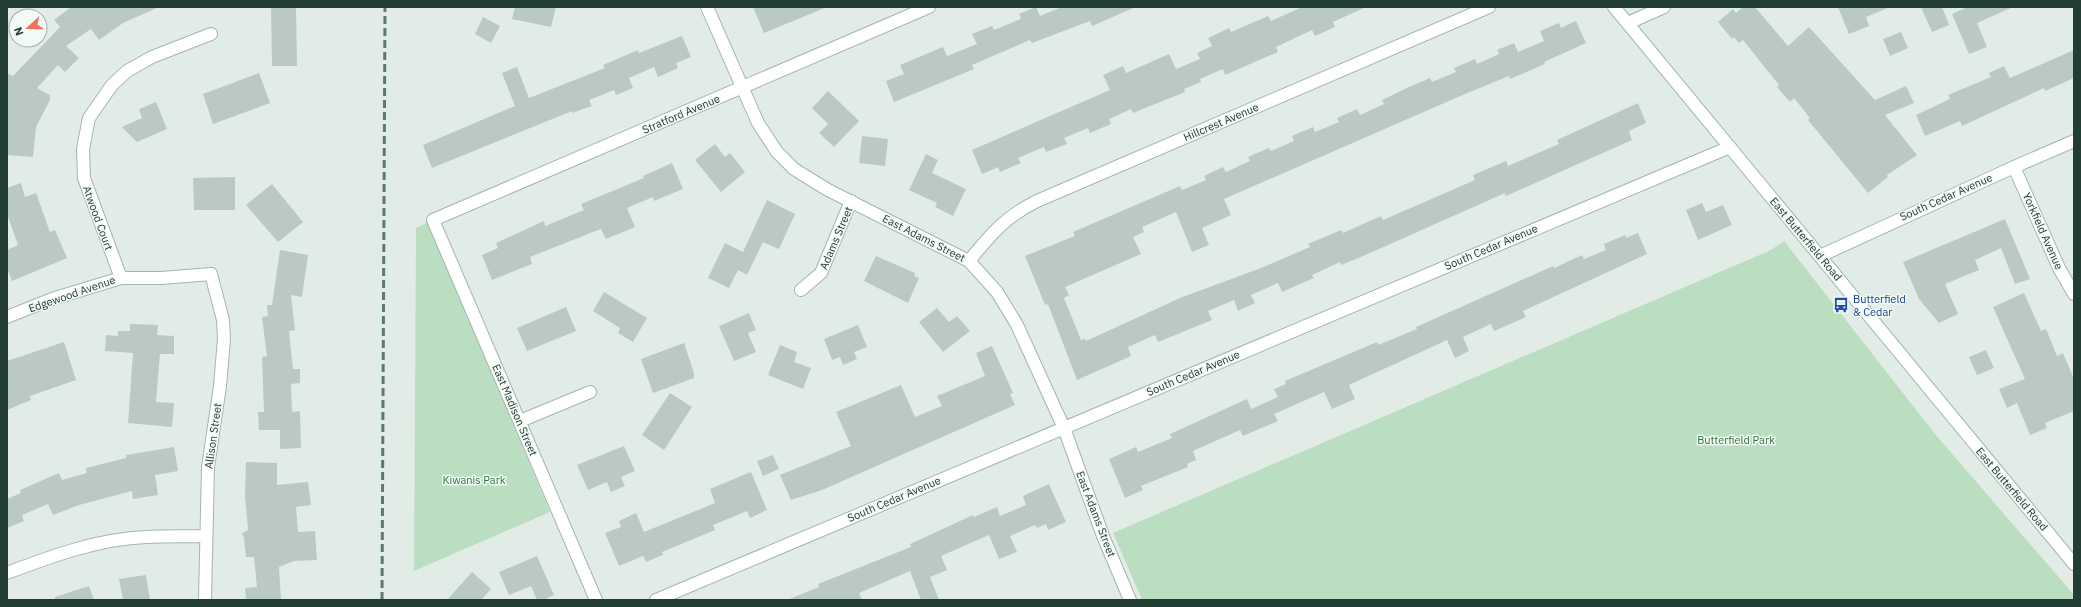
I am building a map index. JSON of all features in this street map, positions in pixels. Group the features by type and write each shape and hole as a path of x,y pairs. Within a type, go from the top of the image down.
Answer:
{"street":[{"name":"East Adams Street","path":"707,7 763,132 777,152 804,176 969,260 988,280 1008,307 1064,428 1103,536 1130,600"},
{"name":"Stratford Avenue","path":"433,220 929,7"},
{"name":"Hillcrest Avenue","path":"969,260 1004,222 1016,212 1037,201 1489,7"},
{"name":"East Butterfield Road","path":"1614,7 2074,564"},
{"path":"1628,24 1664,7"},
{"name":"Atwood Court","path":"120,278 86,190 83,149 89,118 112,86 127,71 152,57 211,34"},
{"name":"South Cedar Avenue","path":"1820,256 2074,141"},
{"name":"South Cedar Avenue","path":"656,600 1730,147"},
{"name":"Yorkfield Avenue","path":"2014,167 2058,268 2074,294"},
{"name":"Adams Street","path":"801,290 820,274 851,201"},
{"name":"East Madison Street","path":"433,220 596,600"},
{"name":"Edgewood Avenue","path":"7,317 52,299 120,278 161,278 211,274"},
{"name":"Allison Street","path":"205,600 205,536 208,467 220,386 224,339 223,320 211,274"},
{"path":"520,421 590,392"},
{"path":"7,573 51,556 110,541 146,537 205,536"}],"green space":[{"name":"Kiwanis Park","path":"428,222 550,512 414,571 416,228"},
{"name":"Butterfield Park","path":"1784,241 1935,434 2074,595 2074,600 1142,600 1113,533 1771,250"}],"building":[{"path":"71,7 159,7 123,23 99,40 91,29 66,46 79,58 65,72 58,65 37,88 50,95 50,100 36,127 33,157 7,155 7,73 13,76 40,48 48,48 48,40 60,27 54,20"},
{"path":"271,7 296,7 297,66 272,66"},
{"path":"515,7 556,7 551,27 512,19"},
{"path":"753,7 827,7 764,33"},
{"path":"1036,7 1040,16 1062,7 1136,7 1092,26 1090,21 1032,43 1030,40 972,65 974,69 894,102 886,81 904,74 900,65 943,47 947,56 977,44 972,34 992,26 994,30 1021,19 1019,14"},
{"path":"1302,7 1366,7 1333,22 1335,27 1315,36 1312,30 1276,47 1278,52 1225,75 1223,69 1200,79 1201,82 1184,89 1185,92 1133,113 1131,109 1109,119 1111,124 1090,133 1088,128 1064,138 1067,144 1046,152 1044,147 1018,158 1021,163 1000,172 998,167 982,174 972,150 1110,90 1103,75 1123,66 1126,73 1169,54 1176,69 1200,59 1197,53 1212,46 1208,38 1229,28 1231,32 1268,16 1271,21"},
{"path":"1743,7 1755,7 1788,46 1809,27 1875,100 1906,86 1914,103 1885,115 1917,155 1887,175 1888,177 1868,193 1808,120 1810,118 1794,98 1790,102 1777,87 1779,85 1743,40 1739,43 1734,37 1732,39 1718,22 1733,9 1736,13"},
{"path":"1838,7 1890,7 1866,17 1869,26 1849,34"},
{"path":"1921,7 1942,7 1949,25 1932,32"},
{"path":"1968,7 2013,7 1977,23 1987,47 1969,54 1952,14"},
{"path":"483,17 500,26 491,43 475,34"},
{"path":"1576,21 1586,43 1544,62 1545,64 1510,79 1509,76 1465,94 1224,199 1231,215 1202,228 1209,245 1192,252 1176,212 1142,227 1144,232 1133,237 1141,254 1065,287 1069,295 1064,298 1081,340 1085,339 1086,341 1180,298 1261,268 1310,247 1308,244 1341,230 1343,233 1381,216 1383,220 1475,180 1473,175 1506,161 1508,166 1559,144 1557,140 1638,103 1646,123 1629,131 1632,140 1506,196 1505,193 1361,257 1341,265 1340,262 1312,275 1314,278 1282,292 1278,283 1251,295 1255,303 1238,311 1234,300 1208,311 1212,320 1158,342 1155,335 1128,347 1131,356 1077,380 1048,304 1045,305 1025,256 1075,236 1073,232 1180,186 1182,190 1206,180 1204,176 1223,167 1226,172 1250,161 1248,157 1269,148 1271,151 1294,141 1292,136 1313,127 1315,132 1339,122 1337,118 1357,109 1360,115 1384,104 1382,100 1430,78 1432,82 1456,72 1454,68 1475,59 1477,64 1499,54 1497,50 1514,43 1518,52 1544,41 1540,31 1559,23 1561,28"},
{"path":"1901,32 1908,48 1890,56 1883,39"},
{"path":"682,36 691,57 676,63 678,68 658,77 654,67 629,78 633,88 616,95 614,90 589,100 592,106 572,113 572,111 432,168 423,145 515,106 502,73 517,67 529,98 605,68 603,65 638,50 639,53"},
{"path":"2074,50 2074,78 2045,91 2044,88 1962,126 1960,121 1925,136 1916,115 1950,99 1948,95 1991,77 1989,73 2004,66 2010,78"},
{"path":"259,73 270,103 213,124 203,94"},
{"path":"828,91 859,121 834,147 819,133 828,124 812,108"},
{"path":"156,102 167,129 137,142 122,127 142,118 139,109"},
{"path":"862,136 888,139 885,166 859,163"},
{"path":"715,144 725,157 730,153 745,172 721,192 695,160"},
{"path":"926,154 938,160 932,173 966,189 953,216 935,207 937,203 909,190"},
{"path":"672,163 683,189 654,201 653,197 627,208 635,227 606,239 601,229 530,257 532,264 492,280 482,255 498,248 496,243 544,221 545,226 584,210 581,204 644,178 643,176"},
{"path":"235,177 235,210 194,210 193,178"},
{"path":"21,183 25,197 36,193 50,232 55,230 67,258 12,281 7,268 7,250 18,245 7,214 7,188"},
{"path":"272,184 303,222 278,242 246,205"},
{"path":"767,200 795,214 779,249 763,242 747,275 738,270 729,288 708,278 725,243 743,252"},
{"path":"1702,203 1706,212 1723,205 1732,225 1698,240 1686,210"},
{"path":"2005,219 2030,279 2015,284 2001,248 1975,260 1979,270 1945,284 1958,314 1939,323 1919,299 1903,262"},
{"path":"1638,233 1647,254 1523,311 1526,317 1494,331 1491,324 1463,337 1469,351 1455,358 1447,340 1349,385 1355,399 1332,409 1324,392 1274,414 1278,421 1243,436 1240,430 1193,451 1196,460 1187,464 1188,467 1141,486 1143,490 1125,498 1109,459 1136,447 1138,452 1172,438 1170,434 1247,399 1251,409 1278,397 1274,389 1286,384 1285,381 1377,342 1378,345 1417,329 1416,327 1553,266 1554,268 1582,255 1584,259 1606,250 1604,244 1625,235 1626,238"},
{"path":"280,250 308,255 302,297 291,295 295,330 289,331 293,369 300,369 300,383 291,384 292,412 300,411 301,448 280,449 280,430 259,430 258,412 264,412 262,357 267,356 262,317 268,316 267,305 272,305"},
{"path":"876,256 915,273 914,276 919,278 908,303 864,281"},
{"path":"604,292 647,318 633,342 618,333 620,328 593,311"},
{"path":"2024,293 2041,331 2046,329 2057,356 2063,353 2074,379 2074,411 2045,423 2047,428 2030,435 2017,403 2007,408 1999,389 2025,379 1993,307"},
{"path":"566,307 576,331 527,351 517,328"},
{"path":"937,308 949,322 957,316 970,331 943,352 919,322"},
{"path":"749,313 756,330 748,333 756,352 734,361 719,326"},
{"path":"130,324 158,325 157,335 174,336 174,354 160,354 156,402 174,403 172,427 128,423 133,353 105,351 106,335 118,336 118,331 130,331"},
{"path":"858,325 867,347 854,352 857,359 843,365 840,357 832,360 824,339"},
{"path":"64,342 76,380 30,396 31,400 7,410 7,361"},
{"path":"684,343 694,373 694,378 653,393 641,359"},
{"path":"780,345 797,352 794,362 811,368 803,389 768,375"},
{"path":"992,346 1013,393 1010,394 1015,405 822,490 791,500 780,475 851,446 836,412 901,385 915,417 942,406 937,396 985,376 976,353"},
{"path":"1986,350 1994,368 1977,375 1969,357"},
{"path":"670,393 692,407 664,450 642,435"},
{"path":"624,446 635,471 621,477 625,486 611,492 607,482 588,490 577,465"},
{"path":"174,447 178,471 155,475 158,495 133,499 132,491 79,505 53,515 48,504 22,515 24,521 7,528 7,499 21,493 20,490 59,473 62,480 87,473 86,468 126,458 126,455"},
{"path":"773,455 779,469 763,476 757,461"},
{"path":"246,462 277,463 277,485 308,482 311,505 296,507 298,532 315,531 317,560 294,561 279,567 281,600 246,600 245,588 257,587 254,557 246,557 242,533 248,530 245,496"},
{"path":"751,472 767,510 750,518 747,511 713,525 715,530 662,552 663,555 646,562 643,556 619,566 605,533 621,527 619,521 636,513 644,532 715,503 710,489"},
{"path":"1049,484 1066,522 1048,530 1046,524 1037,528 1035,525 1010,536 1017,552 999,559 989,535 941,556 947,570 930,577 939,600 921,600 910,571 859,593 862,600 787,600 819,587 818,584 911,547 910,544 973,515 974,517 997,507 1000,516 1026,505 1023,496"},
{"path":"537,556 554,595 544,600 537,600 531,586 509,595 499,572"},
{"path":"472,572 491,589 481,600 447,600"},
{"path":"146,575 150,600 123,600 119,579"},
{"path":"89,586 94,600 55,600 55,597"}],"railway":[{"path":"382,600 385,7"}],"place":[{"name":"Butterfield & Cedar","path":"1841,305"}]}
